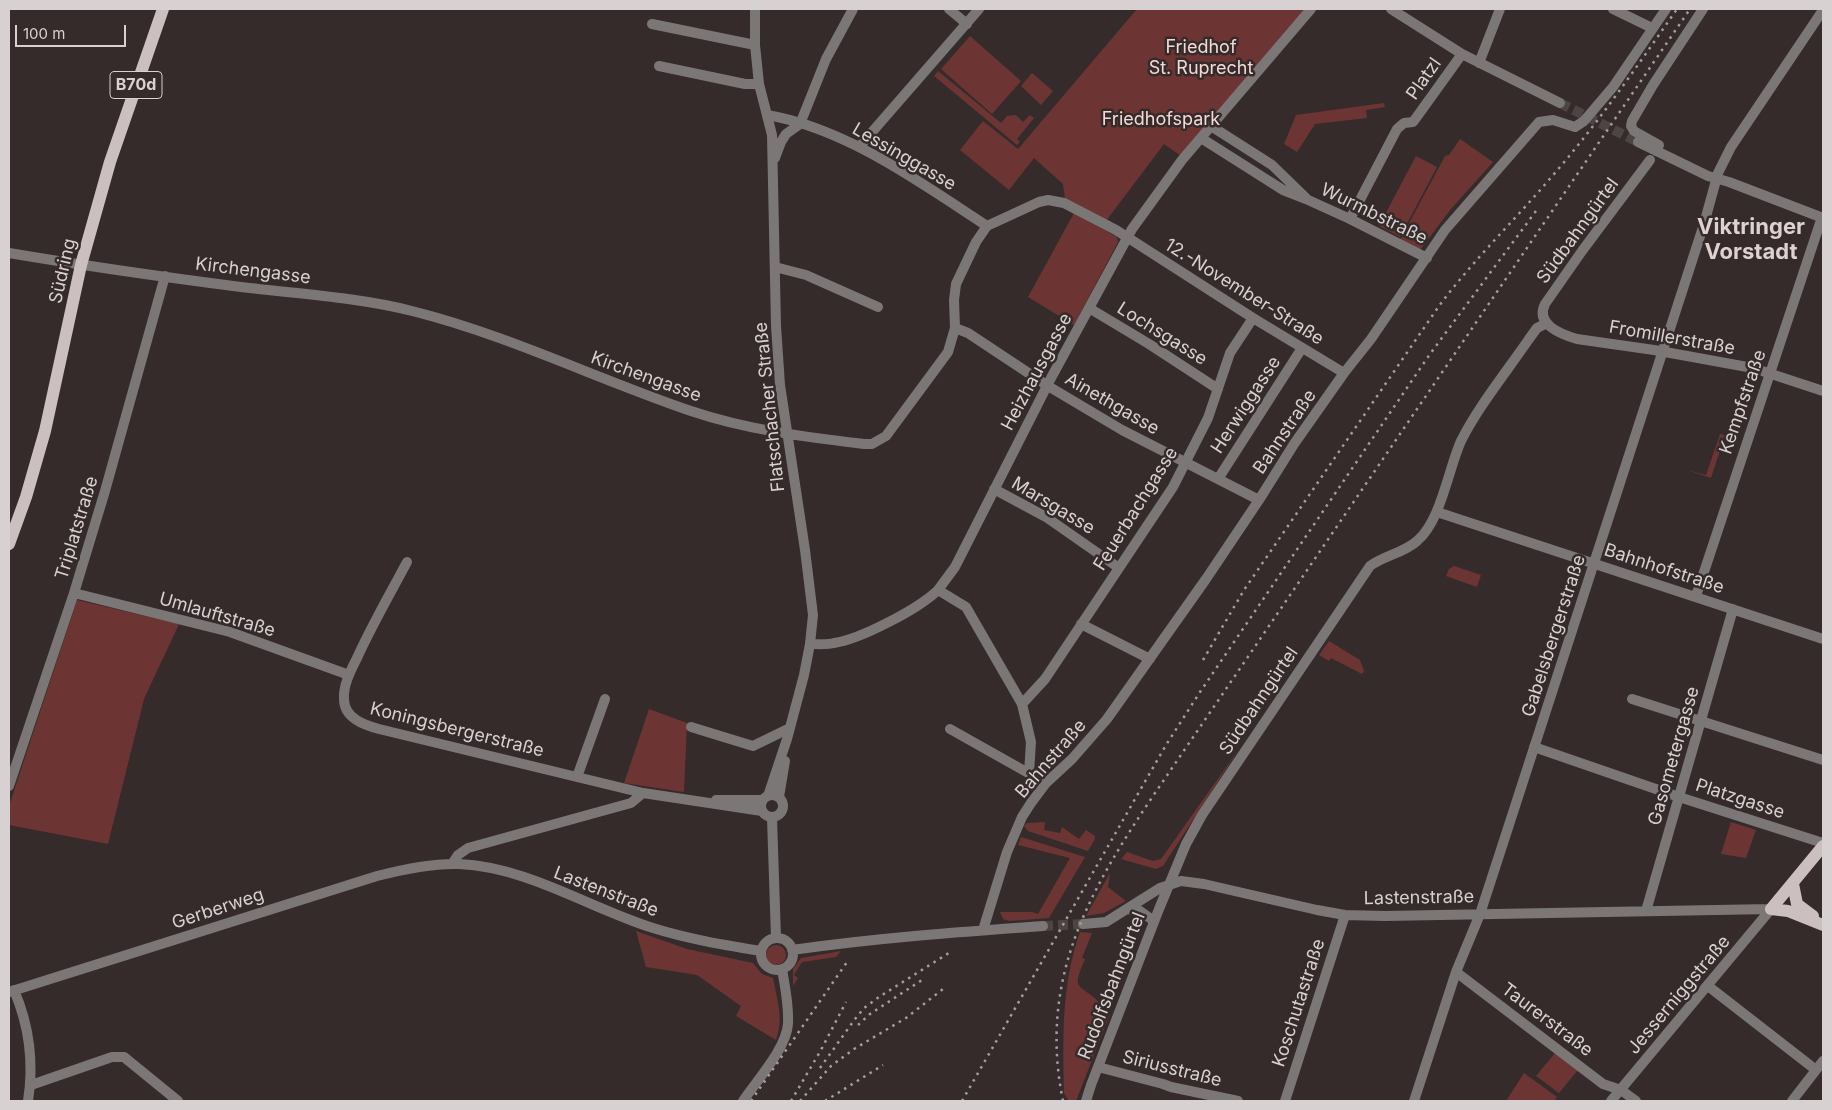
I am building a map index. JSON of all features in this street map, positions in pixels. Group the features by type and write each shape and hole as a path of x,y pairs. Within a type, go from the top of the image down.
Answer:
{"main road":[{"name":"Südring","path":"9,544 26,497 45,431 82,266 110,162 163,9"},
{"path":"1771,910 1823,846"},
{"path":"1793,884 1797,904 1823,924"},
{"path":"1771,910 1788,911 1823,924"}],"street":[{"name":"Flatschacher Straße","path":"754,9 759,84 772,135 777,350 787,434 805,550 812,615 810,644 790,728 779,797"},
{"path":"773,166 781,142 786,134 800,124 826,59 853,9"},
{"path":"949,9 967,24"},
{"path":"859,147 979,9"},
{"name":"Heizhausgasse","path":"810,644 834,643 875,629 922,603 938,590 955,567 1127,237 1153,199 1201,138 1311,9"},
{"path":"1391,9 1462,54 1560,103"},
{"path":"1479,63 1500,9"},
{"path":"1613,9 1652,28"},
{"name":"Bahnstraße","path":"983,930 1007,852 1022,817 1046,783 1092,737 1107,719 1259,500 1294,444 1344,373 1371,339 1454,219 1538,122 1553,120 1575,127 1584,121 1613,87 1666,9"},
{"path":"1656,151 1658,145 1634,131 1631,126 1632,121 1653,85 1704,9"},
{"name":"Gabelsbergerstraße","path":"1414,1101 1456,972 1480,914 1704,224 1720,167 1731,147 1823,10"},
{"path":"652,24 755,45"},
{"name":"Platzl","path":"1350,219 1397,129 1404,123 1413,122 1462,54"},
{"path":"659,66 745,84 759,84"},
{"name":"Lessinggasse","path":"768,115 800,124 859,147 893,166 987,226"},
{"name":"Wurmbstraße","path":"1211,126 1272,165 1306,198"},
{"name":"Wurmbstraße","path":"1201,138 1283,190 1306,198 1426,258"},
{"path":"1638,142 1717,178 1822,218"},
{"name":"Südbahngürtel","path":"1170,884 1186,844 1202,815 1370,566 1384,557 1418,541 1425,533 1437,512 1451,466 1462,440 1471,425 1537,328 1546,323 1542,318 1545,304 1650,160"},
{"path":"987,226 1039,202 1048,200 1064,203 1127,237"},
{"name":"Kempfstraße","path":"1696,596 1822,218"},
{"name":"Kirchengasse","path":"9,253 82,266 364,301 411,311 471,328 692,412 742,426 864,444 879,441 897,423 943,360 951,345 955,328 954,292 956,284 970,252 987,226"},
{"name":"12.-November-Straße","path":"1127,237 1253,318 1344,373"},
{"path":"775,267 806,275 878,307"},
{"name":"Triplatstraße","path":"9,786 74,593 105,491 165,276"},
{"name":"Lochsgasse","path":"1089,308 1218,389"},
{"name":"Feuerbachgasse","path":"1022,704 1046,679 1173,487 1208,418 1230,352 1253,318"},
{"name":"Fromillerstraße","path":"1546,323 1565,336 1577,339 1753,368 1823,391"},
{"name":"Ainethgasse","path":"955,328 968,333 1048,386 1122,430 1259,500"},
{"name":"Herwiggasse","path":"1218,479 1302,348"},
{"name":"Marsgasse","path":"994,489 1046,517 1119,568"},
{"name":"Bahnhofstraße","path":"1437,512 1823,639"},
{"name":"Koningsbergerstraße","path":"407,562 369,632 349,676 343,700 348,711 356,720 365,725 576,778 643,793 762,811"},
{"path":"938,590 966,608 1022,704 1031,742 1029,773"},
{"name":"Umlauftstraße","path":"74,593 230,632 349,676"},
{"name":"Gasometergasse","path":"1646,911 1733,609"},
{"path":"1081,624 1150,659"},
{"path":"576,778 605,699"},
{"path":"1632,699 1823,760"},
{"path":"691,727 753,746 790,728"},
{"path":"950,729 1046,783"},
{"name":"Flatschacher Straße","path":"765,798 788,739"},
{"name":"Platzgasse","path":"1534,747 1679,797 1823,842"},
{"path":"452,864 458,855 468,848 631,803 643,793"},
{"path":"773,795 779,797 783,807 781,813 772,818 766,816 762,811 761,805 765,798 773,795"},
{"name":"Koningsbergerstraße","path":"707,802 719,799 765,798"},
{"path":"772,818 776,938"},
{"name":"Lastenstraße","path":"439,865 452,864 499,869 533,880 585,903 653,928 685,937 761,951"},
{"name":"Gerberweg","path":"11,991 377,876 407,868 439,865"},
{"name":"Lastenstraße","path":"1083,924 1106,922 1160,888 1188,881 1345,915 1771,910"},
{"name":"Rudolfsbahngürtel","path":"1086,1101 1090,1085 1170,884"},
{"path":"1127,909 1140,911 1154,921"},
{"name":"Jesserniggstraße","path":"1612,1101 1771,910"},
{"name":"Koschutastraße","path":"1284,1101 1345,915"},
{"path":"792,950 866,940 1043,926"},
{"path":"776,938 784,940 792,950 789,964 782,969 775,970 766,966 762,959 761,951 769,940 776,938"},
{"path":"743,1101 785,1038 788,1025 787,1002 782,969"},
{"name":"Taurerstraße","path":"1456,972 1603,1084 1621,1090 1636,1101"},
{"path":"1708,986 1816,1070"},
{"path":"11,991 19,1003 28,1035 31,1085 28,1101"},
{"path":"31,1085 112,1057 124,1057 178,1101"},
{"path":"1792,1101 1823,1061"},
{"name":"Siriusstraße","path":"1098,1067 1171,1087 1238,1101"}],"green space":[{"name":"Friedhof St. Ruprecht","path":"1137,9 1305,9 1181,156 1164,144 1106,221 1065,199 1063,184 1034,158 1009,190 960,150 983,121 1018,149"},
{"path":"970,36 1021,81 992,114 941,69"},
{"path":"938,71 1001,123 1007,116 1016,115 1023,122 1030,115 1034,118 1017,139 1020,142 1017,145 934,76"},
{"path":"1032,73 1053,91 1041,105 1021,86"},
{"path":"1384,103 1385,107 1366,110 1367,118 1315,124 1297,152 1284,144 1296,115"},
{"path":"1460,139 1493,162 1451,209 1420,250 1400,240 1445,156 1449,155"},
{"path":"1416,156 1437,167 1400,237 1379,226"},
{"path":"1074,213 1117,237 1118,242 1074,325 1028,297"},
{"path":"1720,434 1725,435 1711,478 1687,470 1706,475"},
{"path":"1454,566 1481,575 1477,587 1446,576 1449,569"},
{"path":"77,600 179,624 144,699 108,844 9,825 9,806"},
{"path":"1329,641 1360,660 1364,671 1362,674 1331,658 1329,661 1319,655"},
{"path":"649,709 687,723 684,792 624,783"},
{"path":"1239,749 1163,866 1156,869 1121,859 1127,852 1153,861 1161,859"},
{"path":"1045,822 1044,830 1060,833 1062,827 1079,839 1086,830 1095,836 1095,839 1088,851 1028,831 1024,826 1027,823"},
{"path":"1731,822 1756,830 1746,858 1721,854"},
{"path":"1021,837 1085,857 1049,918 1009,921 1003,919 1000,912 1032,912 1038,914 1070,858 1018,845"},
{"path":"1110,873 1108,887 1126,901 1104,913 1086,916"},
{"path":"636,931 687,949 753,963 762,974 773,978 780,1017 776,1040 736,1016 741,1006 697,975 646,967"},
{"path":"1080,932 1092,933 1082,958 1085,959 1078,977 1079,985 1099,1002 1105,1013 1110,1014 1076,1101 1069,1101 1064,1093 1064,1012 1069,972"},
{"path":"776,945 783,948 786,955 783,962 776,965 769,962 766,955 769,948"},
{"path":"841,951 836,957 802,962 794,975 798,978 793,986 793,969 801,958"},
{"path":"1555,1053 1578,1070 1559,1093 1536,1076"},
{"path":"1524,1073 1557,1097 1554,1101 1506,1101"}],"tunnel":[{"path":"1560,103 1638,142"},
{"path":"1043,926 1083,924"}],"railway":[{"path":"1203,660 1244,590 1439,306 1466,272 1571,154 1618,93 1677,9"},
{"path":"1063,1101 1057,1057 1058,1015 1064,976 1075,938 1090,901 1109,865 1155,793 1690,9"},
{"path":"962,1101 1166,745 1200,692 1430,354 1536,211"},
{"path":"820,1068 864,1008 952,951"},
{"path":"751,1101 847,962"},
{"path":"858,1025 870,1014 925,978"},
{"path":"800,1101 831,1066 854,1049 906,1018 943,989"},
{"path":"791,1101 846,1002"},
{"path":"825,1101 883,1065"}],"district":[{"name":"Viktringer Vorstadt","path":"1751,240"}],"park label":[{"name":"Friedhofspark","path":"1161,120"}]}
